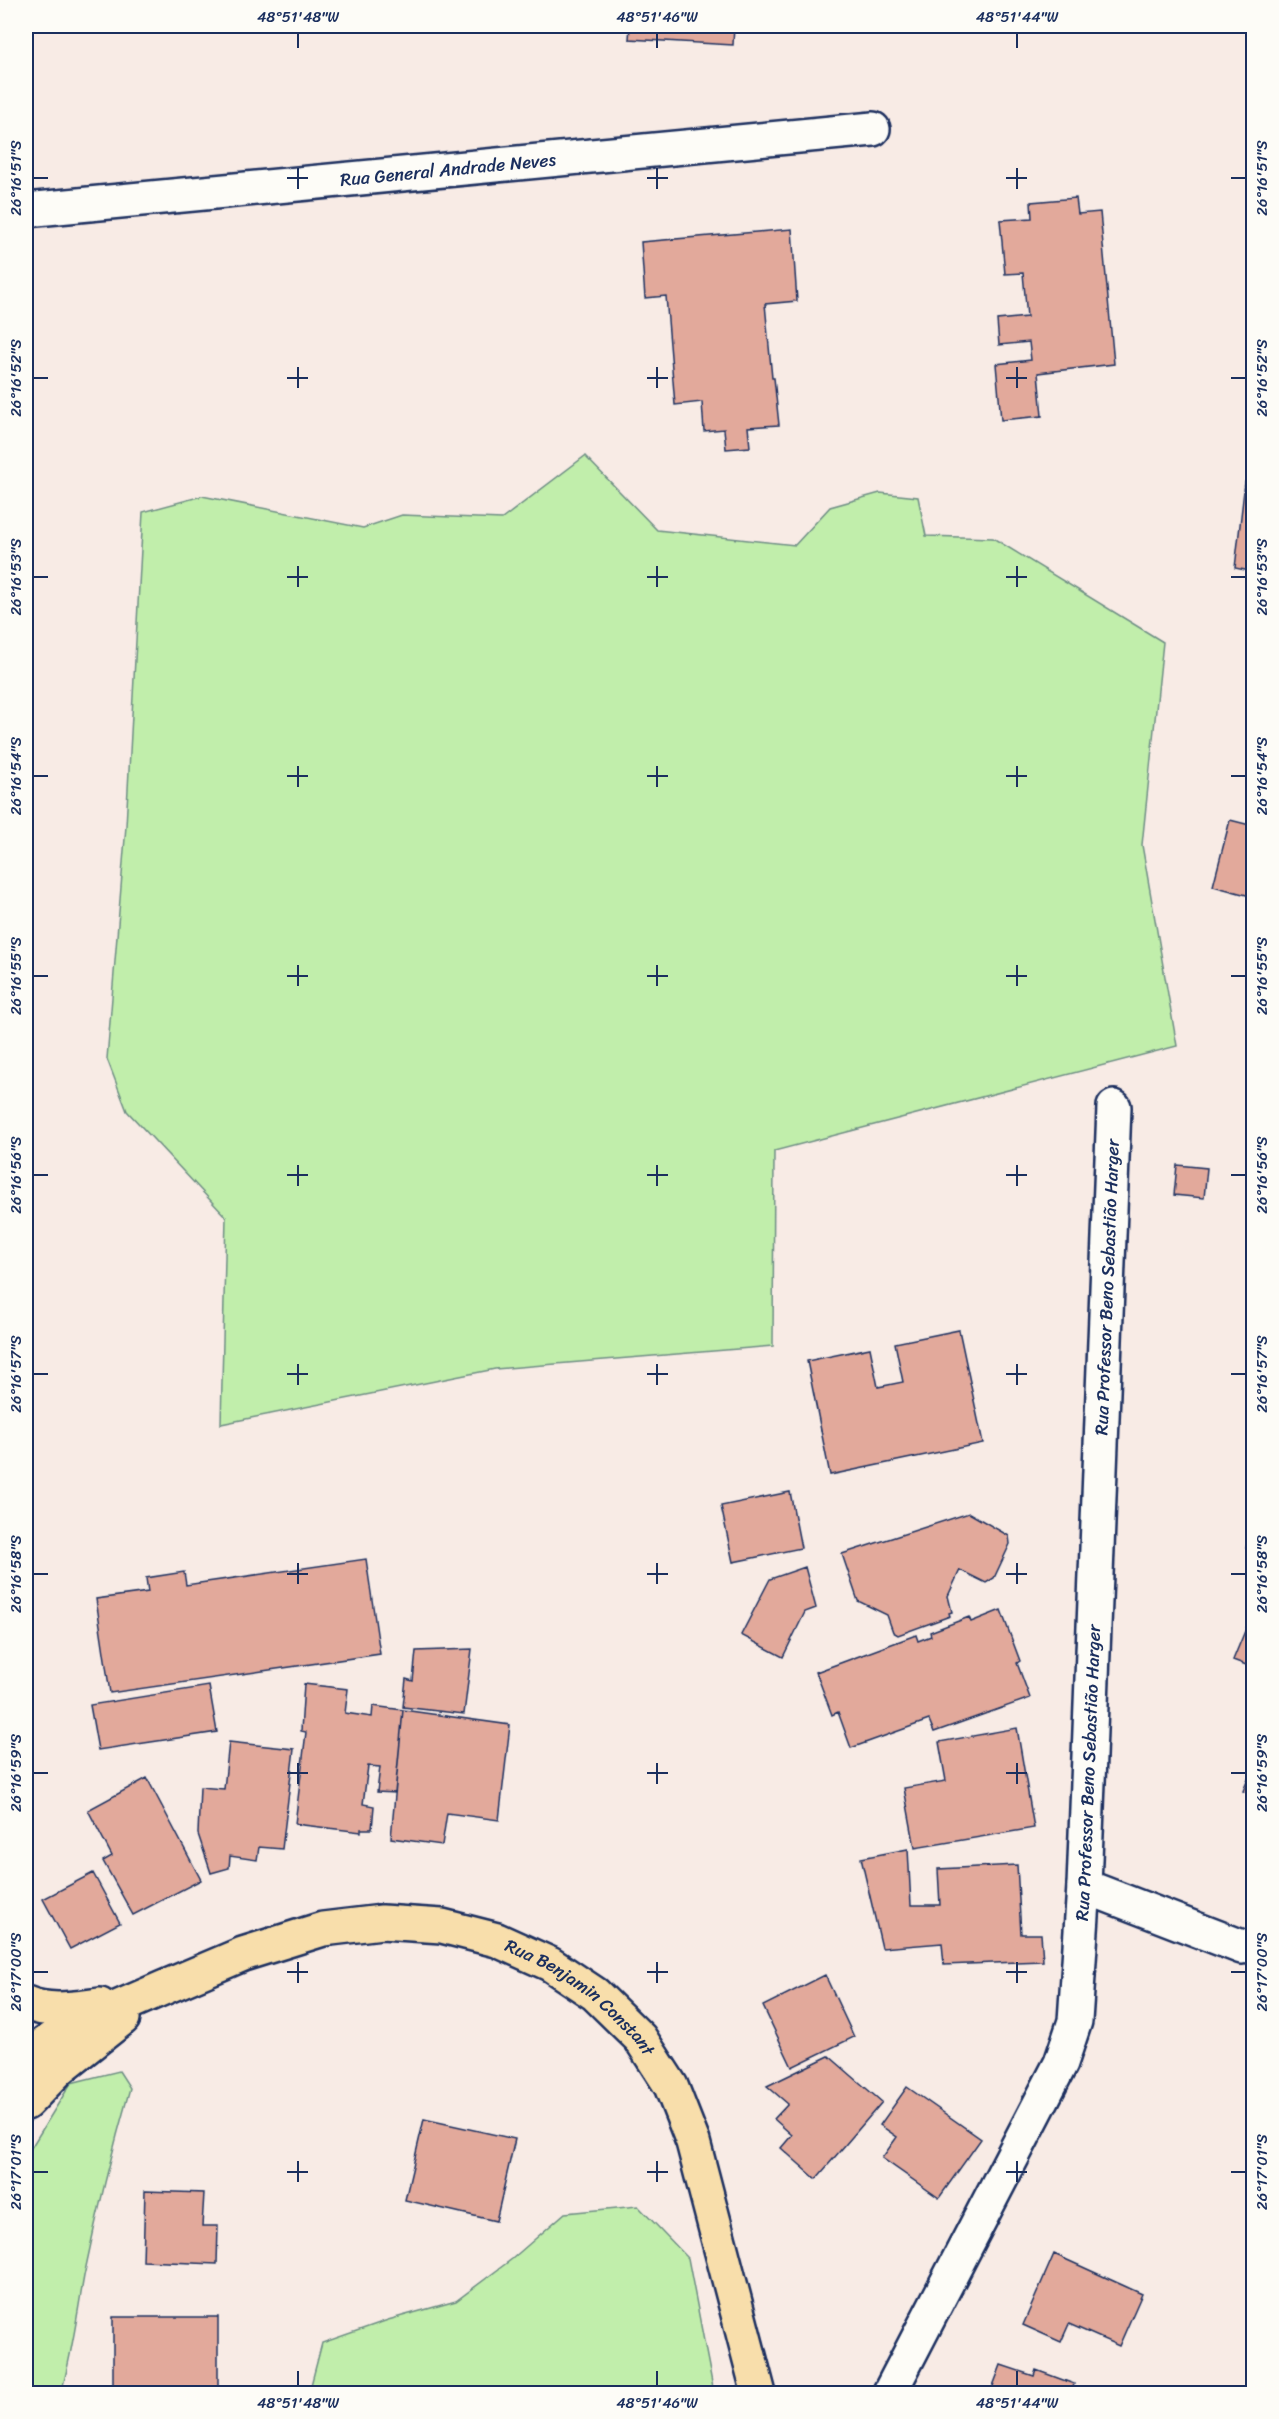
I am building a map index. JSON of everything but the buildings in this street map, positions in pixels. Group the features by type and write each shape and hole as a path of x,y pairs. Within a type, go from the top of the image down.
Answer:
{"main road":[{"name":"Rua Benjamin Constant","path":"26,2057 62,2032 163,1988 243,1954 323,1929 382,1922 442,1926 497,1940 550,1964 595,1994 640,2038 671,2086 693,2142 759,2394"},
{"path":"26,2003 37,2008 62,2010 105,2004 163,1988"},
{"name":"Rua Benjamin Constant","path":"26,2103 60,2068 163,1988"}],"street":[{"name":"Rua General Andrade Neves","path":"26,210 873,129"},
{"name":"Rua Professor Beno Sebastião Harger","path":"889,2394 1061,2063 1075,2021 1084,1886 1114,1107"},
{"path":"1084,1886 1242,1947"}],"green space":[{"path":"585,456 657,530 795,545 830,507 880,493 918,497 926,536 993,538 1163,642 1142,845 1177,1046 774,1151 773,1346 495,1369 221,1424 226,1217 127,1111 107,1059 126,826 143,512 202,496 363,528 402,515 502,519"},
{"path":"119,2071 130,2088 94,2229 61,2393 26,2393 26,2156 71,2083"},
{"path":"638,2206 688,2258 714,2393 309,2393 322,2343 388,2320 456,2301 512,2259 565,2213"}]}
